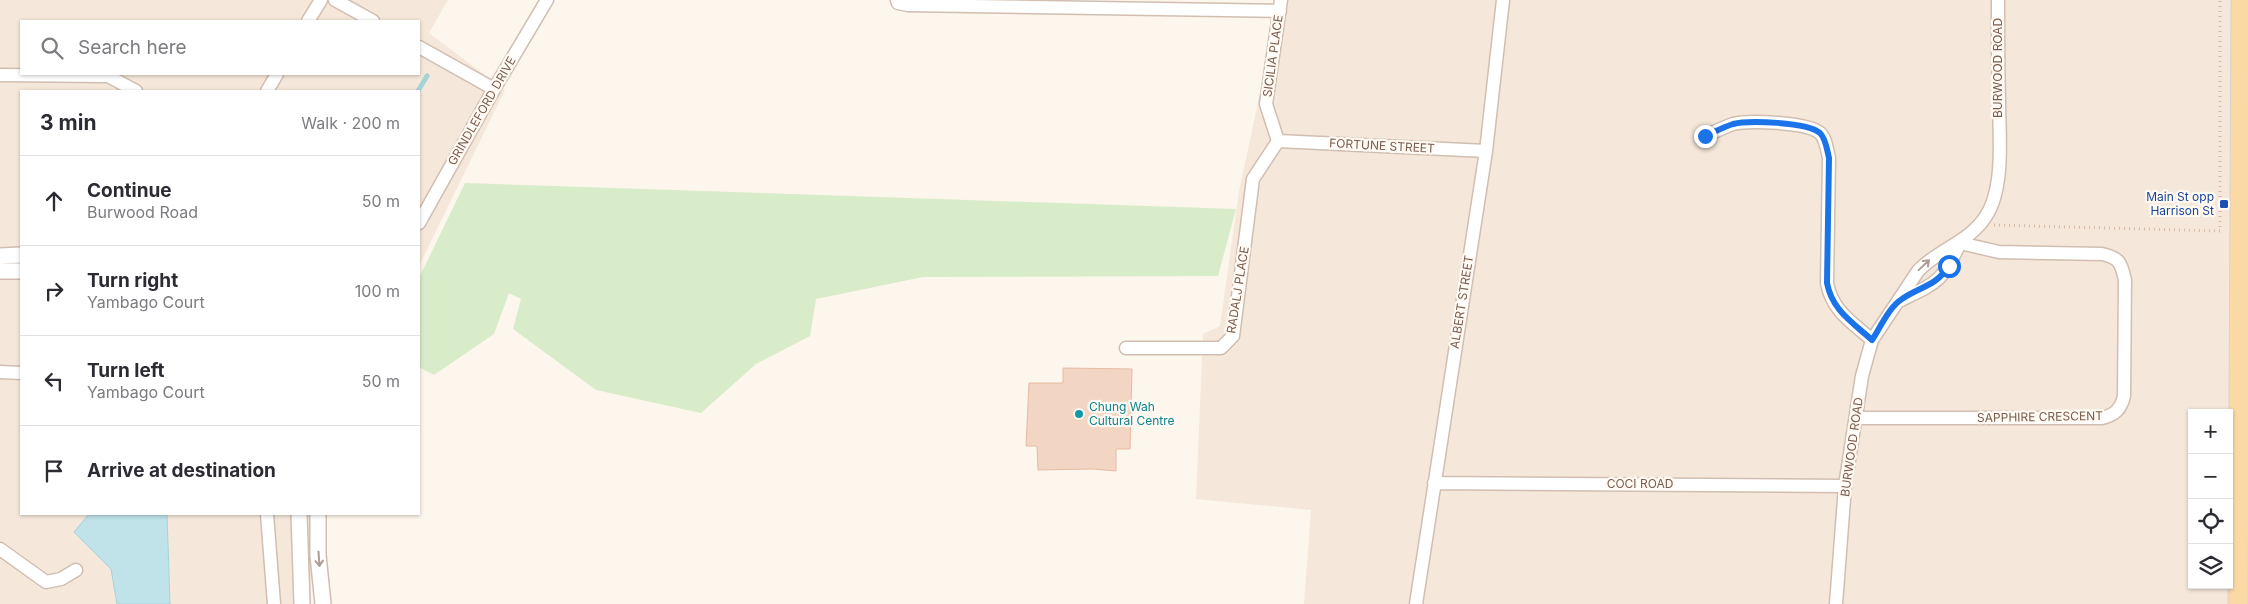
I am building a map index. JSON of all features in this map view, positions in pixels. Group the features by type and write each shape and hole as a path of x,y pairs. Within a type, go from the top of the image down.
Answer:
{"main road":[{"path":"2238,604 2244,203 2240,0"}],"street":[{"path":"309,20 321,0"},
{"path":"335,0 371,20"},
{"name":"GRINDLEFORD DRIVE","path":"420,221 494,89 547,0"},
{"path":"896,0 898,3 908,5 1280,6"},
{"name":"ALBERT STREET","path":"1416,604 1486,151 1503,0"},
{"name":"BURWOOD ROAD","path":"1836,604 1845,486 1862,376 1872,340 1918,271 1926,262 1960,243 1981,222 1994,201 1998,176 1998,0"},
{"name":"SICILIA PLACE","path":"1278,141 1266,104 1280,6"},
{"path":"420,48 494,89"},
{"path":"0,74 20,74"},
{"path":"54,75 108,76 134,90"},
{"path":"268,90 277,75"},
{"path":"1705,136 1735,123 1795,124 1810,127 1820,133 1826,144 1829,158 1827,283 1830,297 1838,310 1872,340"},
{"name":"FORTUNE STREET","path":"1278,141 1486,151"},
{"name":"RADALJ PLACE","path":"1126,348 1221,348 1233,336 1253,179 1278,141"},
{"name":"BURWOOD ROAD","path":"1900,300 1930,286 1942,277 1960,243"},
{"name":"SAPPHIRE CRESCENT","path":"1856,418 2102,418 2111,416 2121,407 2124,396 2125,280 2121,265 2114,257 2102,254 1999,252 1960,243"},
{"path":"0,256 20,256"},
{"path":"0,271 20,271"},
{"path":"0,372 20,373"},
{"name":"COCI ROAD","path":"1434,483 1845,486"},
{"path":"267,515 274,604"},
{"path":"299,515 302,604"},
{"path":"318,515 318,555 323,604"},
{"path":"0,549 46,582 61,579 76,570"}],"path":[{"path":"1981,222 2002,226 2220,231 2220,0"}],"shaded area":[{"path":"0,0 448,0 429,33 505,90 420,264 420,90 20,90 20,515 321,515 312,547 310,604 0,604"},
{"path":"1280,0 2248,0 2248,604 1304,604 1311,510 1196,499 1203,334 1220,326 1239,191"}],"green space":[{"path":"465,183 1236,209 1218,276 923,277 816,299 810,336 756,364 701,413 596,390 513,329 521,299 509,293 494,334 434,375 420,368 420,276"}],"water":[{"path":"88,515 167,515 170,604 117,604 111,569 74,532"}],"building":[{"name":"Chung Wah Cultural Centre","path":"1063,368 1132,369 1130,449 1116,449 1116,471 1092,469 1038,470 1037,446 1026,446 1029,383 1063,383"}],"waterway":[{"path":"419,90 427,76"}],"place":[{"name":"Main St opp Harrison St","path":"2224,204"},
{"name":"Chung Wah Cultural Centre","path":"1079,414"}],"route":[{"path":"1705,136 1735,123 1795,124 1810,127 1820,133 1826,144 1829,158 1827,283 1830,297 1838,310 1872,340 1900,300 1930,286 1942,277 1949,266"}]}
